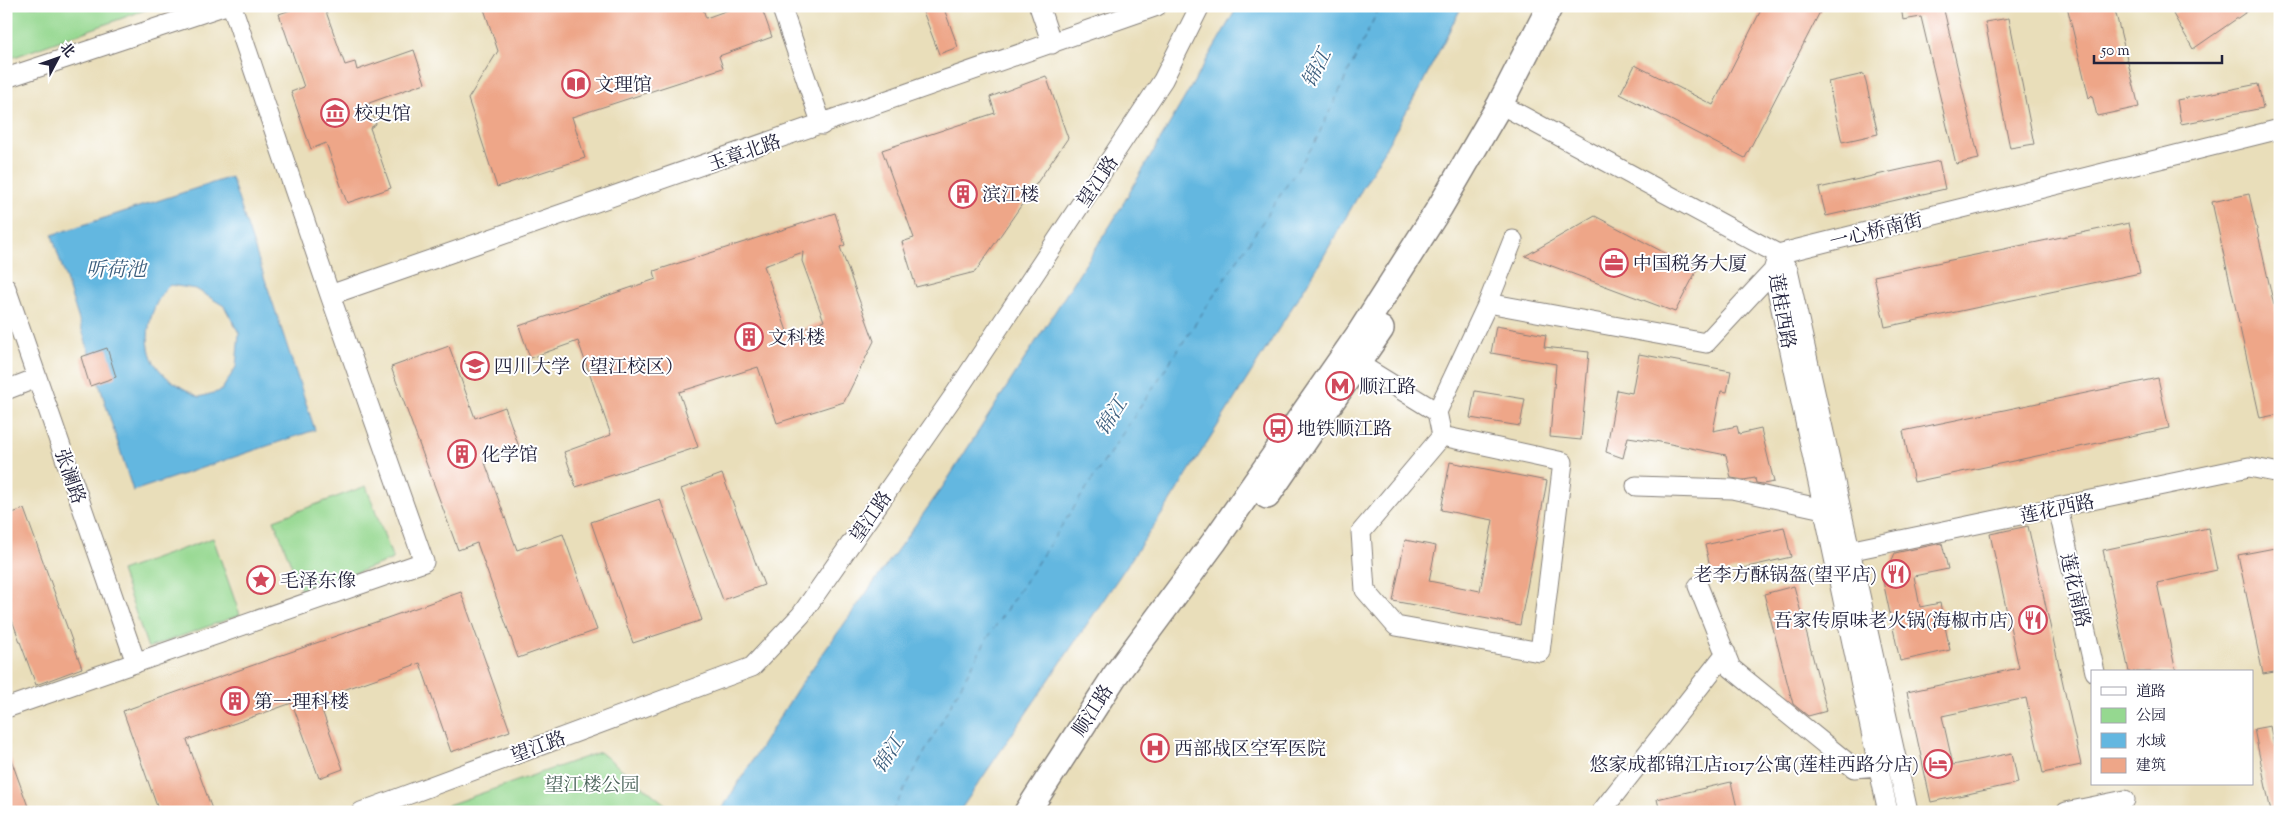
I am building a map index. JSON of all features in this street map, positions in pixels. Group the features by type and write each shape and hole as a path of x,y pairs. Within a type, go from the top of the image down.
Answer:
{"main road":[{"name":"顺江路","path":"1047,812 1128,686 1237,539 1359,364 1457,211 1507,108 1550,6"},
{"name":"顺江路","path":"1027,812 1114,677 1214,542 1358,334 1507,108 1569,6"}],"street":[{"path":"6,78 224,6"},
{"path":"6,708 424,562 330,295 232,6"},
{"path":"781,6 822,125"},
{"path":"1039,6 1052,44"},
{"name":"玉章北路","path":"330,295 822,125 1157,6"},
{"name":"望江路","path":"361,812 752,667 801,615 953,397 1164,80 1194,9"},
{"path":"1488,302 1706,343 1775,263 1507,108"},
{"name":"一心桥南街","path":"1775,263 2280,129"},
{"path":"1442,436 1563,462 1540,652 1396,626 1365,590 1361,532 1442,436 1438,412 1488,302 1513,240"},
{"name":"莲桂西路","path":"1775,263 1823,509 1842,552 1908,812"},
{"name":"莲桂西路","path":"1775,263 1788,270 1842,552 1878,766 1888,812"},
{"name":"张澜路","path":"6,288 136,663"},
{"path":"1359,364 1438,412"},
{"path":"6,390 37,378"},
{"name":"莲花西路","path":"1842,552 2249,467 2280,473"},
{"path":"1636,486 1732,489 1823,509"},
{"name":"莲花南路","path":"2058,508 2095,670"},
{"path":"1698,586 1731,668 1854,768 1878,766"},
{"path":"1601,812 1726,653"},
{"path":"2066,812 2124,799"}],"green space":[{"path":"6,6 156,6 6,60"},
{"path":"366,486 393,559 302,593 274,520"},
{"path":"213,538 240,615 148,648 121,571"},
{"name":"望江楼公园","path":"600,752 675,812 428,812"}],"water":[{"name":"锦江","path":"1238,6 1462,6 1421,86 1317,268 1162,514 959,812 720,812 798,688 944,485 1113,221"},
{"name":"听荷池","path":"231,177 315,430 133,491 52,235","holes":["170,285 196,289 224,306 239,333 236,367 221,391 199,397 162,373 152,359 148,336 152,313 157,302"]}],"building":[{"name":"校史馆","path":"302,6 324,6 345,65 355,62 357,70 414,50 425,83 369,103 376,124 370,128 391,188 347,203 326,143 311,149 291,92 304,87 279,14"},
{"name":"文理馆","path":"483,6 702,6 706,18 739,6 761,6 772,37 719,56 723,68 572,117 585,158 497,187 468,99 498,51"},
{"path":"921,6 943,6 958,47 939,54"},
{"path":"1763,6 1823,6 1745,158 1620,94 1635,65 1713,105"},
{"path":"1901,6 1943,6 1979,159 1956,164 1921,17 1903,20"},
{"path":"2067,6 2114,6 2139,107 2097,116 2092,95 2089,98"},
{"path":"2185,6 2255,6 2193,49 2173,14"},
{"path":"2009,18 2034,144 2010,148 1985,22"},
{"path":"1864,74 1878,134 1842,142 1828,82"},
{"name":"滨江楼","path":"1046,76 1068,138 975,272 916,287 902,242 914,238 882,150 995,113 990,97"},
{"path":"2258,84 2263,108 2181,124 2177,100"},
{"path":"1939,161 1945,189 1826,216 1819,188"},
{"path":"2249,194 2280,332 2280,414 2260,418 2212,202"},
{"name":"文科楼","path":"835,213 845,245 840,247 874,341 844,402 777,423 758,367 679,392 698,447 576,487 564,452 611,435 578,341 530,358 519,326 656,279 654,271","holes":["803,252 802,261 824,321 788,334 764,266"]},
{"name":"中国税务大厦","path":"1595,216 1697,270 1675,312 1525,256"},
{"path":"2129,223 2140,273 1885,327 1874,276"},
{"path":"1496,326 1546,335 1544,347 1589,352 1581,440 1550,437 1556,364 1491,353"},
{"path":"449,346 475,418 505,407 519,447 484,460 517,550 563,534 597,630 518,658 477,543 458,550 391,367"},
{"path":"107,348 116,377 90,386 81,357"},
{"path":"1639,354 1731,371 1727,392 1721,391 1713,431 1737,426 1739,434 1761,429 1774,482 1763,484 1756,483 1755,478 1744,480 1731,478 1726,455 1655,441 1628,437 1623,458 1606,452 1617,390 1632,393"},
{"path":"2158,378 2169,428 1914,482 1903,431"},
{"path":"1475,391 1525,399 1520,426 1470,418"},
{"path":"1450,462 1547,481 1520,625 1393,601 1405,540 1436,546 1429,581 1480,591 1493,520 1441,510"},
{"path":"722,474 764,585 723,600 681,489"},
{"path":"660,499 702,620 633,643 591,522"},
{"path":"24,509 82,668 36,685 6,604 6,515"},
{"path":"2028,526 2081,765 2043,773 2026,698 1942,716 1953,765 2012,753 2018,783 1931,802 1907,692 2019,668 1990,534"},
{"path":"1784,527 1791,557 1712,575 1705,545"},
{"path":"2208,528 2217,570 2157,583 2176,670 2129,670 2103,550"},
{"path":"1942,543 1948,569 1914,576 1920,607 1940,603 1950,650 1900,661 1883,581 1895,553"},
{"path":"2280,547 2280,671 2263,674 2238,555"},
{"path":"1794,586 1827,711 1808,716 1793,704 1764,594"},
{"name":"第一理科楼","path":"461,592 510,731 451,752 420,663 318,699 343,769 319,778 292,703 187,740 213,812 159,812 123,711"},
{"path":"2270,726 2274,746 2280,744 2280,812 2271,812 2254,729"},
{"path":"6,751 8,751 30,812 6,812"},
{"path":"1731,782 1738,812 1660,812 1657,799"}],"ferry route":[{"path":"892,812 985,642 1314,144 1380,6"}],"place":[{"name":"文理馆","path":"576,84"},
{"name":"校史馆","path":"335,113"},
{"name":"滨江楼","path":"963,194"},
{"name":"中国税务大厦","path":"1614,263"},
{"name":"文科楼","path":"749,337"},
{"name":"四川大学（望江校区）","path":"475,366"},
{"name":"顺江路","path":"1340,386"},
{"name":"地铁顺江路","path":"1278,428"},
{"name":"化学馆","path":"462,454"},
{"name":"老李方酥锅盔(望平店)","path":"1896,574"},
{"name":"毛泽东像","path":"261,580"},
{"name":"吾家传原味老火锅(海椒市店)","path":"2033,620"},
{"name":"第一理科楼","path":"235,701"},
{"name":"西部战区空军医院","path":"1155,748"},
{"name":"悠家成都锦江店1017公寓(莲桂西路分店)","path":"1938,764"}]}
